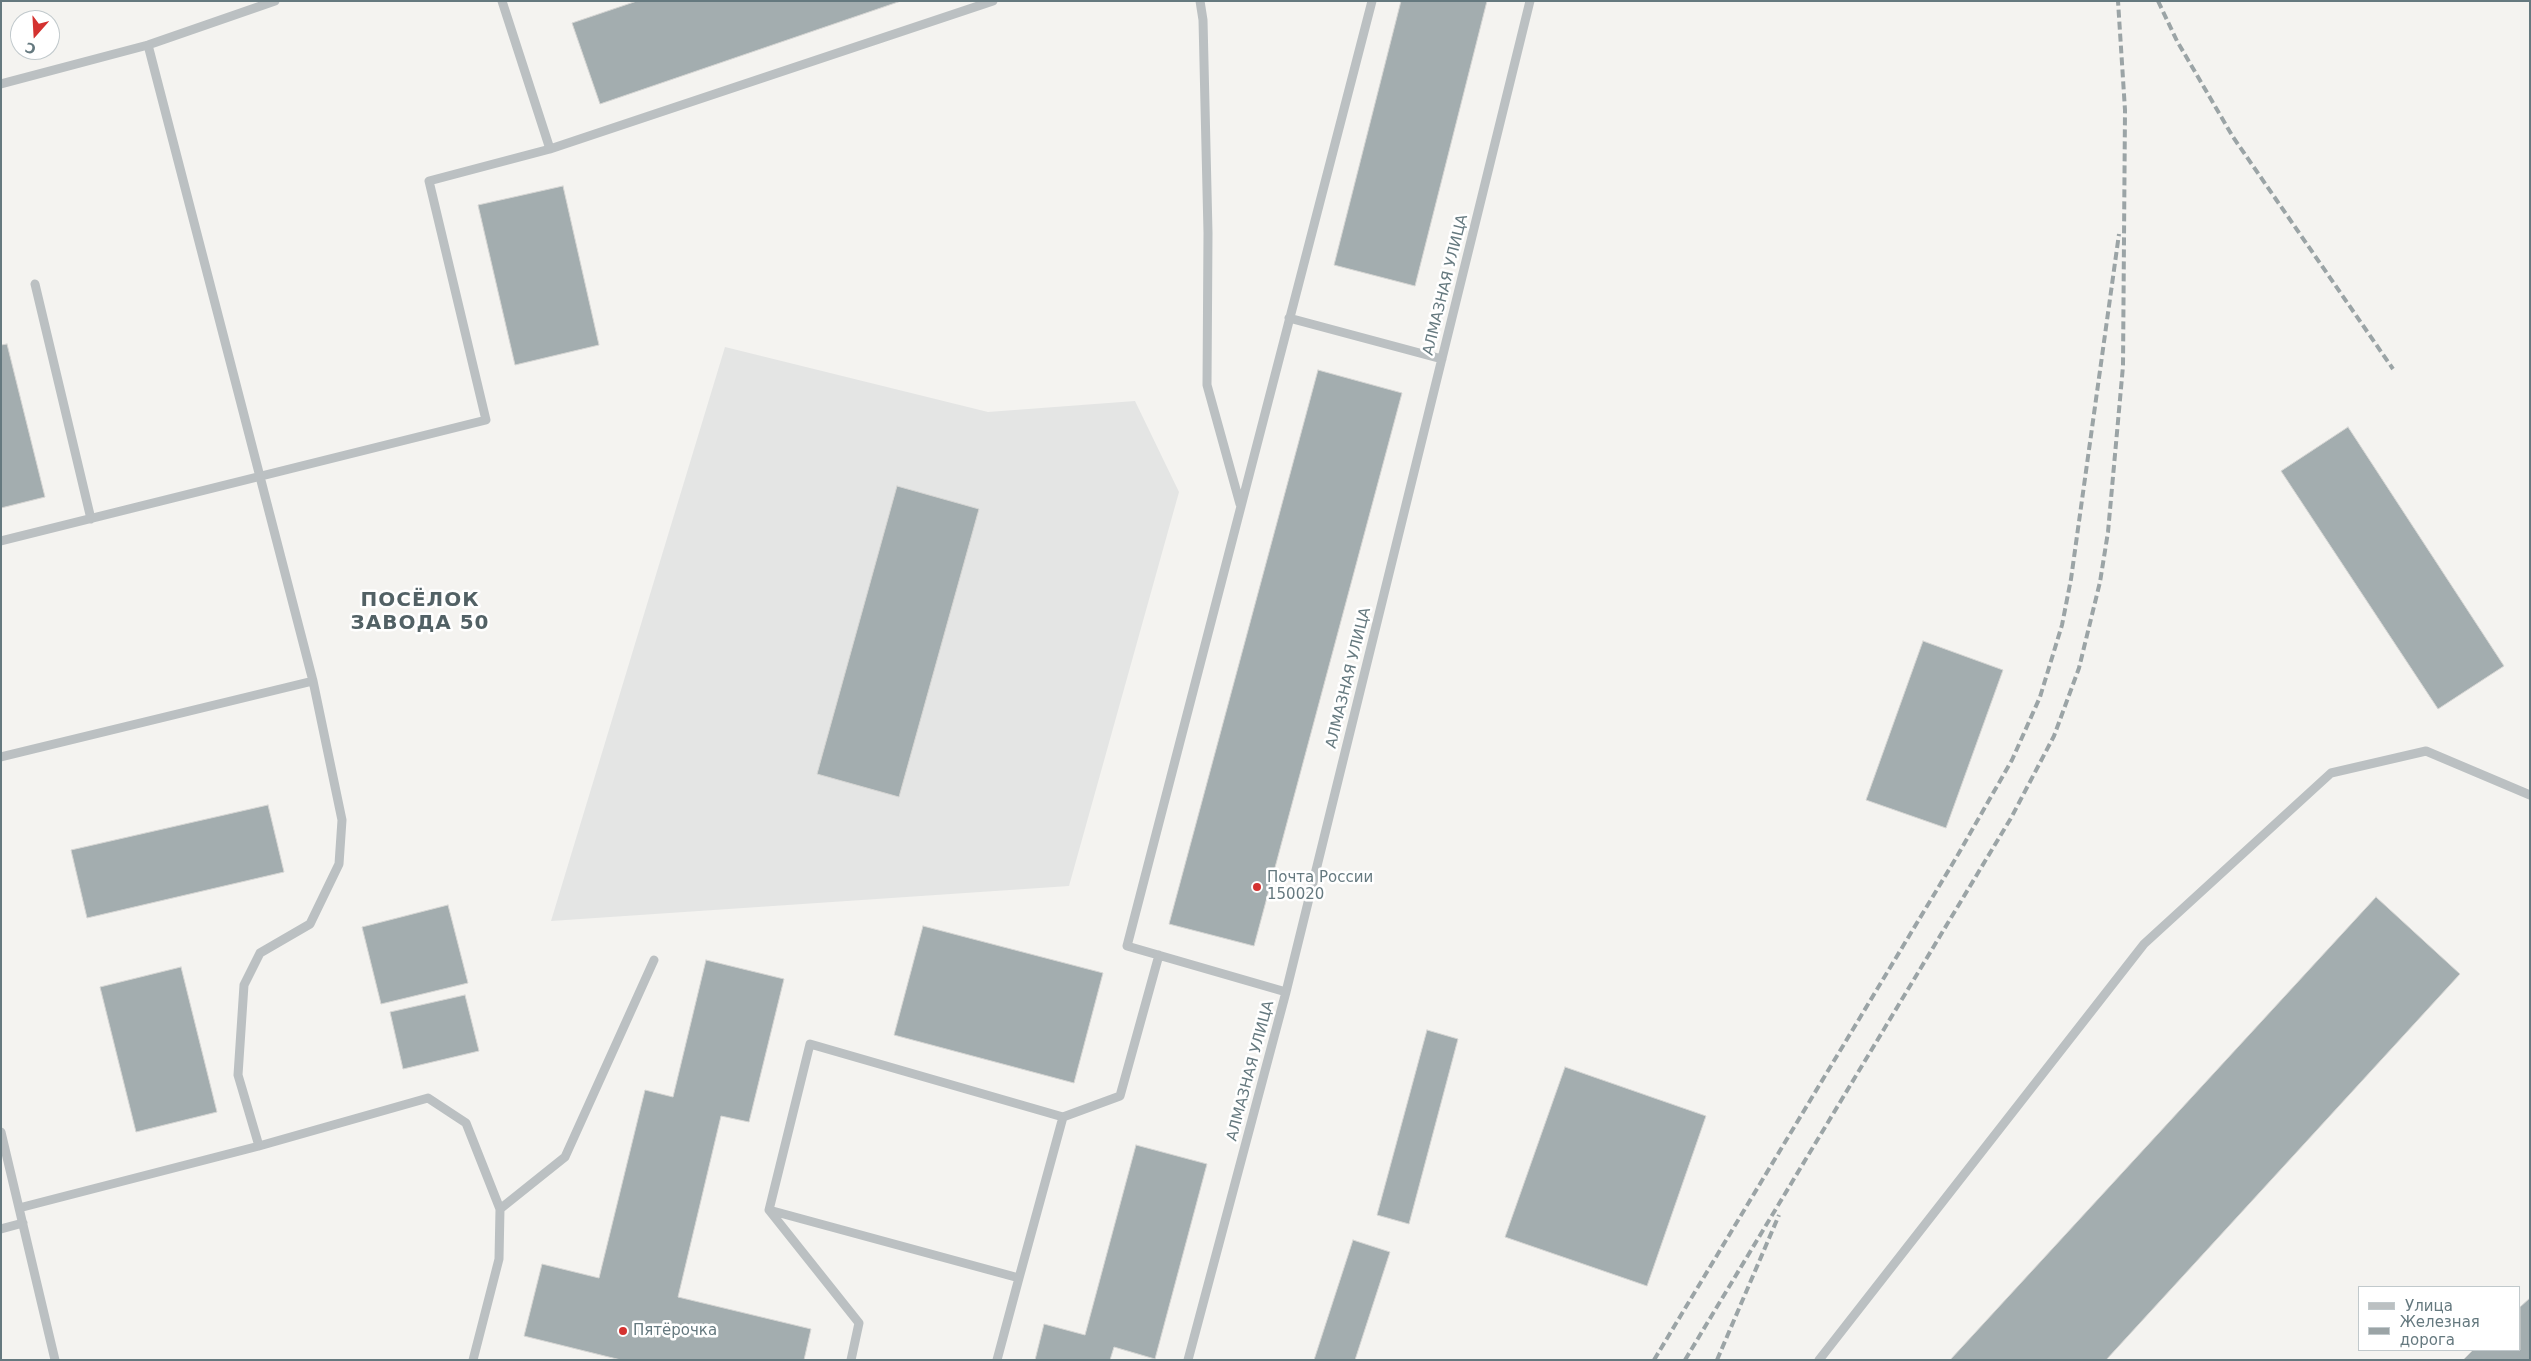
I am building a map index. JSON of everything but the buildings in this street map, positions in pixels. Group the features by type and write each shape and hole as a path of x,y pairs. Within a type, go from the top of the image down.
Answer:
{"street":[{"path":"1,84 148,45 275,1"},
{"path":"502,1 550,149"},
{"path":"1,541 486,420 429,181 550,149 993,1"},
{"path":"1200,1 1203,20 1208,223 1207,385 1241,506"},
{"path":"1286,992 1127,946 1372,1"},
{"name":"АЛМАЗНАЯ УЛИЦА","path":"1188,1360 1286,992 1530,1"},
{"path":"148,45 313,681 342,820 339,864 310,924 260,953 244,985 238,1076 259,1146"},
{"path":"35,284 91,518"},
{"path":"1290,318 1442,359"},
{"path":"1,757 313,681"},
{"path":"1819,1360 2144,944 2332,773 2426,751 2530,795"},
{"path":"769,1210 810,1044 1063,1117 1120,1096 1159,955"},
{"path":"500,1209 565,1157 654,960"},
{"path":"19,1208 259,1146 428,1098 466,1123 500,1209 499,1260 473,1360"},
{"path":"997,1360 1063,1117"},
{"path":"1,1132 55,1360"},
{"path":"769,1210 1019,1278"},
{"path":"769,1210 859,1323 850,1360"},
{"path":"1,1229 23,1223"}],"shaded area":[{"path":"725,347 988,412 1135,401 1179,492 1069,886 551,921"}],"railway":[{"path":"1685,1360 2011,818 2054,736 2079,668 2100,582 2108,532 2123,366 2125,110 2118,1"},
{"path":"2158,1 2177,41 2233,137 2393,369"},
{"path":"1654,1360 1956,858 2012,760 2040,697 2062,625 2071,579 2119,234"},
{"path":"1717,1360 1779,1215"}],"place":[{"name":"Почта России 150020","path":"1257,887"},
{"name":"Пятёрочка","path":"623,1331"}],"district":[{"name":"ПОСЁЛОК ЗАВОДА 50","path":"420,612"}]}
